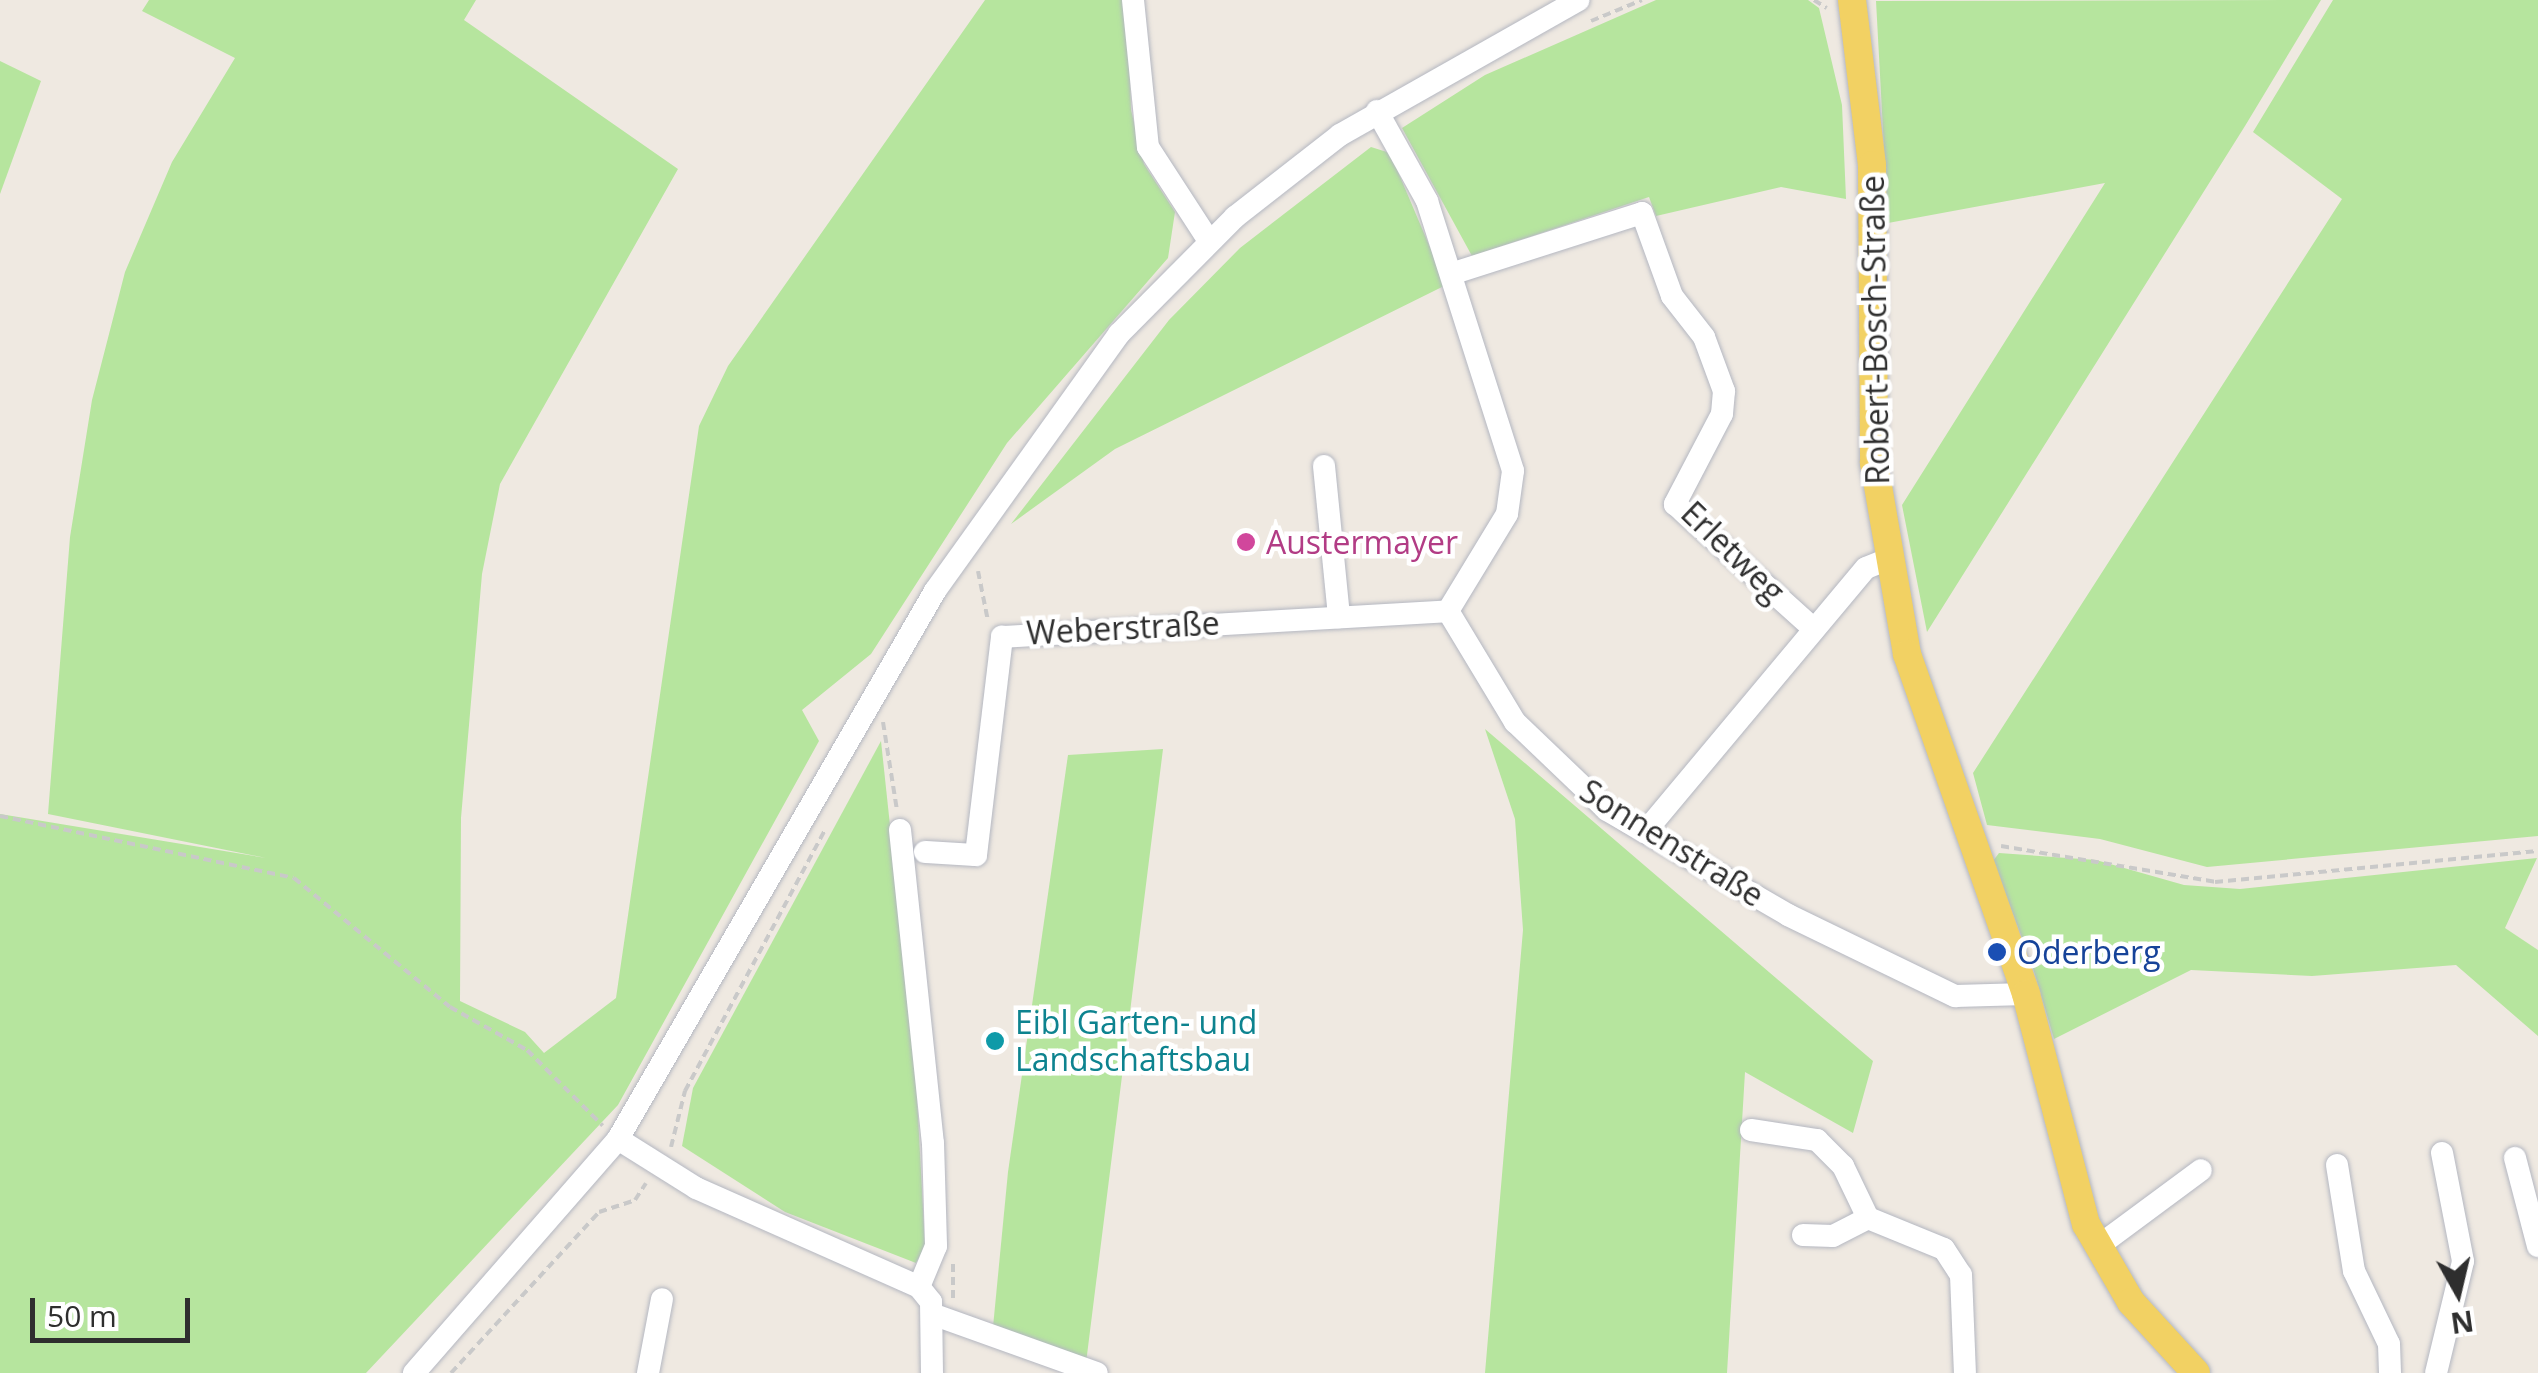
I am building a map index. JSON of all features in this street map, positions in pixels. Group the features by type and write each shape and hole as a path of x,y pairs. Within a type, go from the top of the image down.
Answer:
{"main road":[{"name":"Robert-Bosch-Straße","path":"1840,4 1872,166 1870,408 1888,558 1920,699 2026,994 2097,1247 2131,1302 2196,1373"}],"street":[{"path":"1133,0 1148,147 1209,241"},
{"path":"414,1373 618,1139 962,550 1094,364 1209,241 1377,111 1579,0"},
{"path":"1377,111 1428,201 1454,273 1514,486 1507,514 1448,611"},
{"name":"Erletweg","path":"1454,273 1642,212 1672,296 1704,337 1724,391 1722,414 1675,504 1814,629"},
{"path":"1324,466 1339,617"},
{"path":"1645,832 1866,568 1888,558"},
{"name":"Weberstraße","path":"924,852 976,855 998,640 1448,611"},
{"name":"Sonnenstraße","path":"1448,611 1515,722 1573,782 1645,832 1942,992 2026,994"},
{"path":"900,830 934,1142 936,1246 918,1287"},
{"path":"1751,1130 1804,1135 1830,1149 1868,1218 1954,1261 1965,1373"},
{"path":"618,1139 658,1166 918,1287 932,1314 932,1373"},
{"path":"2436,1373 2462,1260 2442,1153"},
{"path":"2515,1158 2538,1246"},
{"path":"2337,1165 2354,1271 2389,1344 2390,1373"},
{"path":"2097,1247 2201,1170"},
{"path":"1804,1235 1833,1236 1868,1218"},
{"path":"648,1373 662,1299"},
{"path":"932,1314 1097,1373"}],"path":[{"path":"1582,24 1642,0"},
{"path":"1814,0 1840,4"},
{"path":"967,582 977,566 998,640"},
{"path":"874,740 892,707"},
{"path":"883,722 900,830"},
{"path":"0,816 294,878 450,1007 528,1050 618,1139"},
{"path":"450,1373 599,1212 634,1200 658,1166 675,1141 685,1091 826,826"},
{"path":"1972,850 2040,847 2215,882 2538,851"}],"green space":[{"path":"149,0 476,0 464,20 678,169 500,484 482,574 461,818 460,1001 525,1032 544,1053 616,998 699,426 728,366 985,0 1127,0 1131,110 1144,164 1175,212 1168,258 1007,443 871,654 802,710 819,741 618,1105 366,1373 0,1373 0,814 266,858 48,814 70,537 92,400 125,272 172,162 235,58 142,11"},
{"path":"1656,0 1808,0 1819,8 1842,105 1846,199 1781,187 1656,216 1649,197 1472,256 1402,128 1485,75"},
{"path":"2321,0 1927,632 1902,505 2105,183 1888,223 1876,1"},
{"path":"2333,0 2538,0 2538,836 2207,867 2100,839 1987,825 1973,773 2342,199 2253,132"},
{"path":"0,61 41,81 0,194"},
{"path":"1371,147 1390,153 1446,285 1115,449 1011,524 1169,320 1240,248"},
{"path":"1485,729 1873,1061 1853,1133 1745,1072 1727,1373 1485,1373 1523,930 1515,819"},
{"path":"881,741 915,1060 925,1246 916,1263 785,1212 682,1146 693,1088"},
{"path":"1163,749 1086,1363 993,1327 1008,1172 1068,755"},
{"path":"1999,853 2096,860 2184,885 2240,889 2537,858 2505,928 2538,950 2538,1036 2456,965 2312,976 2191,970 2054,1039 2033,968 2045,963 2037,939 2024,943 1993,861"}],"place":[{"name":"Austermayer","path":"1246,542"},
{"name":"Oderberg","path":"1997,952"},
{"name":"Eibl Garten- und Landschaftsbau","path":"995,1041"}]}
